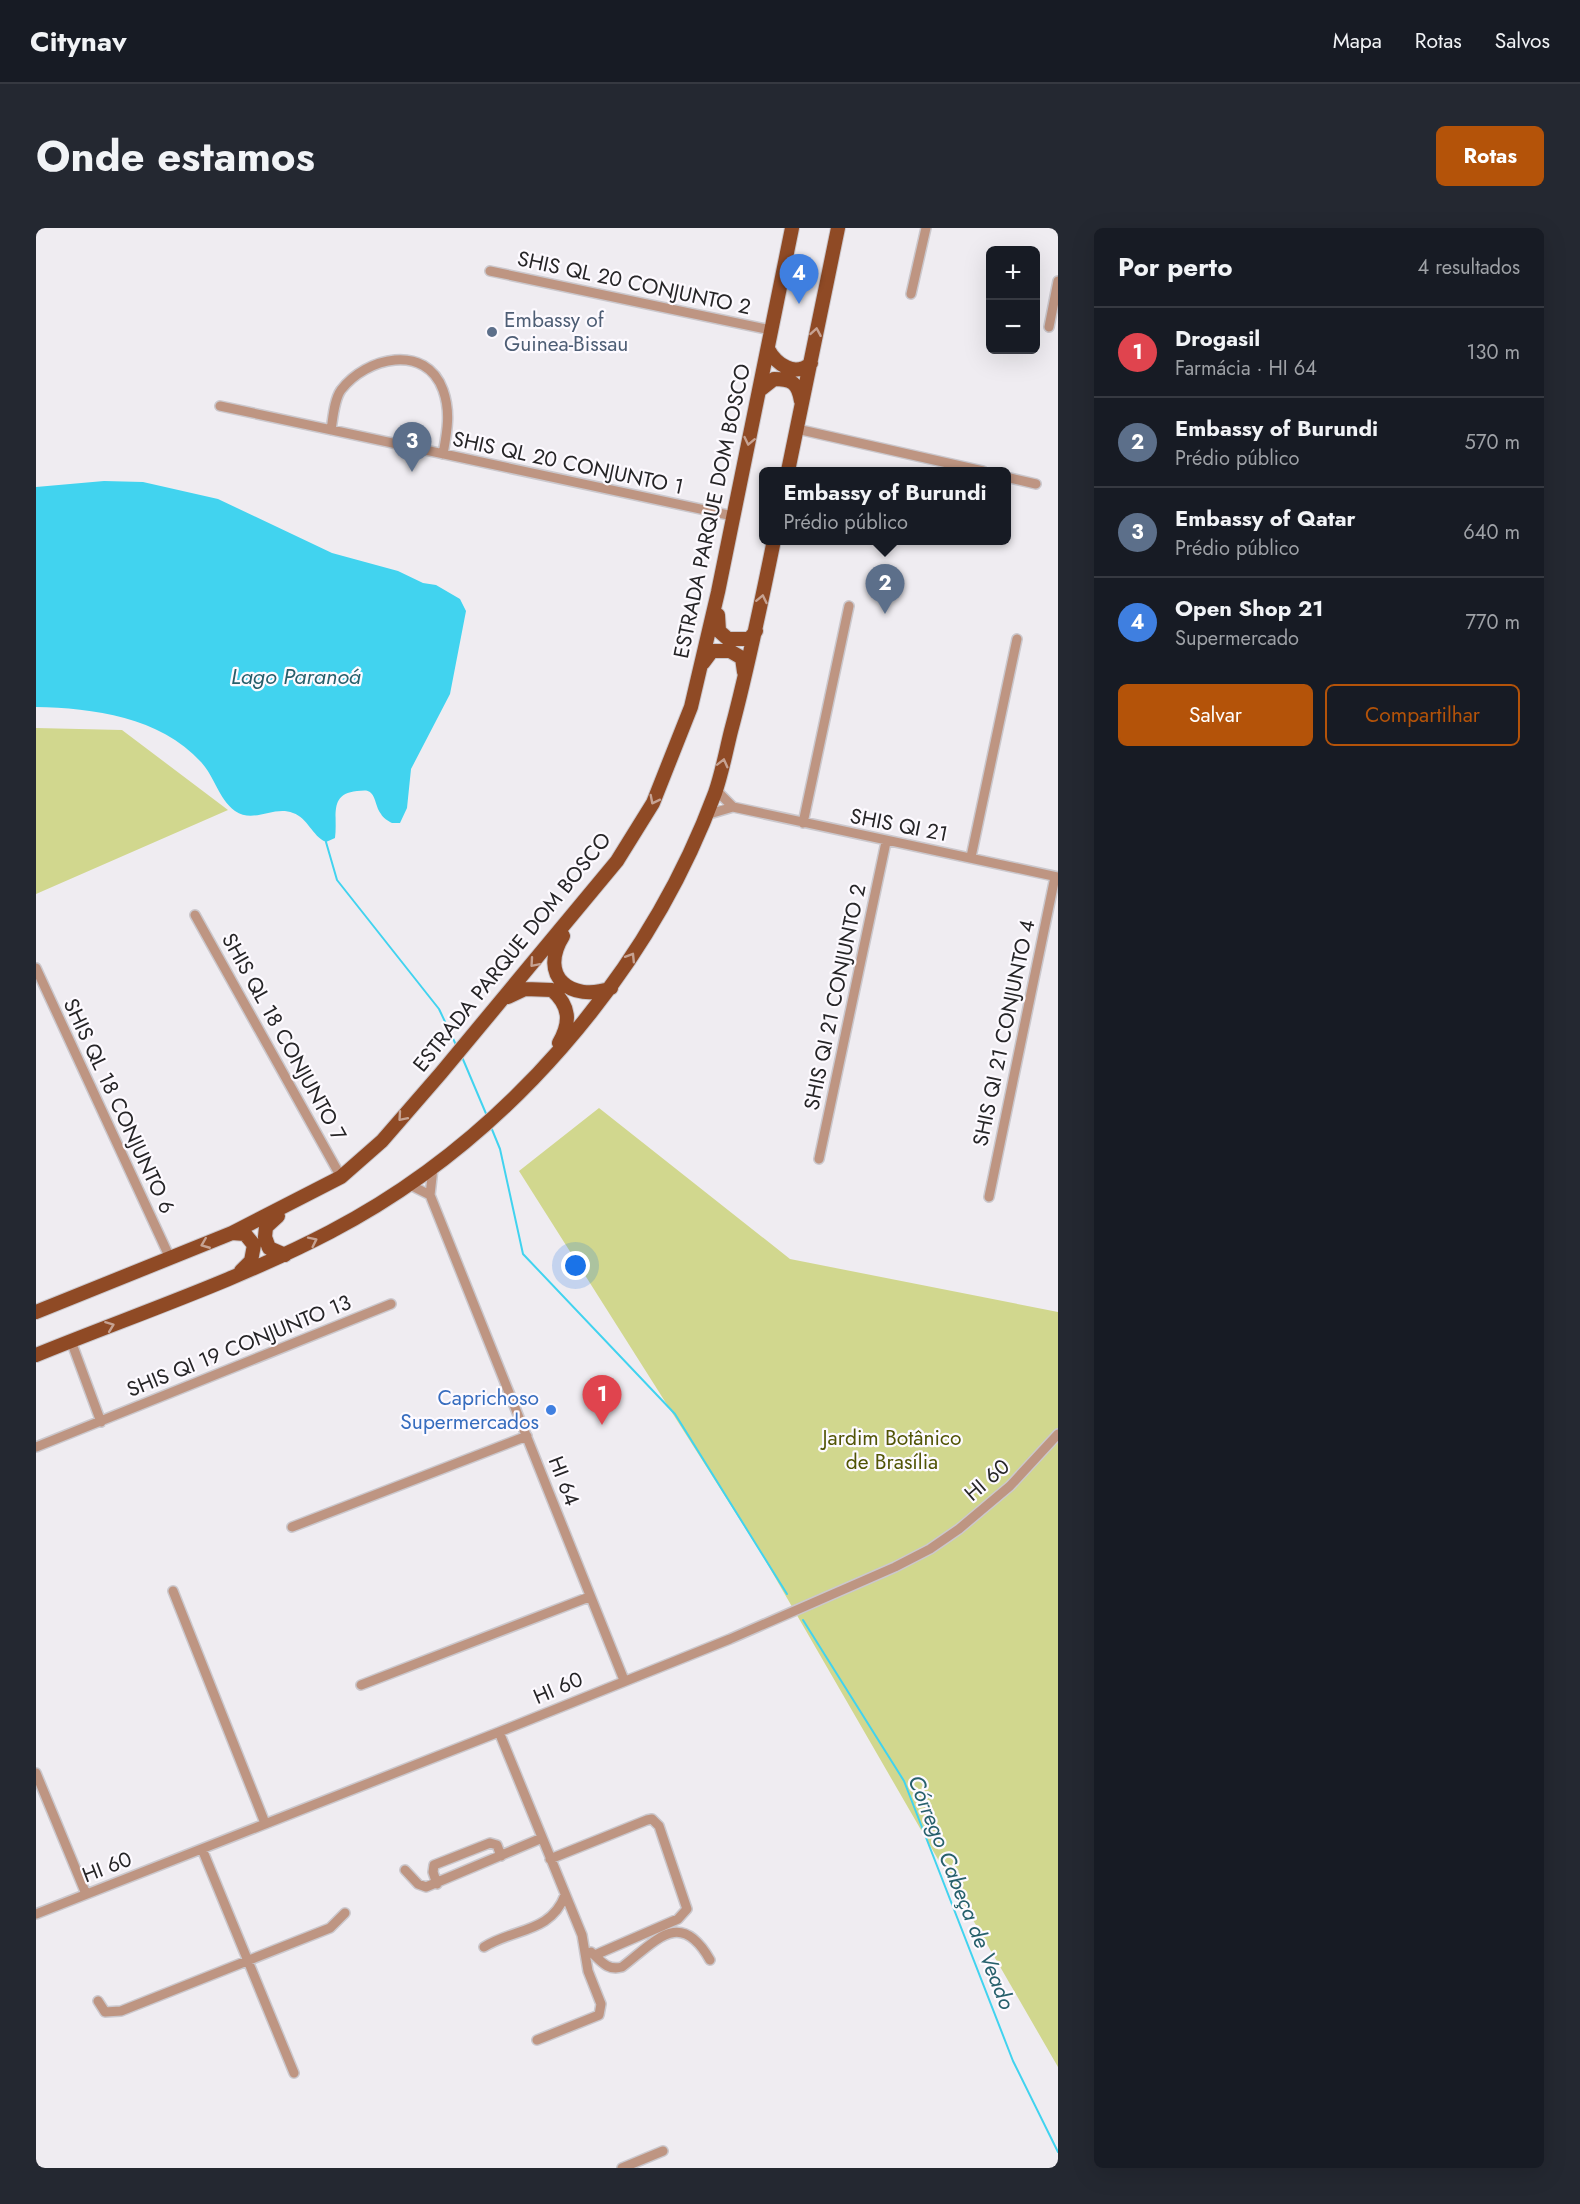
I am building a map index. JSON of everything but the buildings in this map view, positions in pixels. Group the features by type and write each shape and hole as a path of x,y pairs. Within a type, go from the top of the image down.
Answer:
{"main road":[{"name":"ESTRADA PARQUE DOM BOSCO","path":"36,1312 232,1233 341,1177 382,1141 572,918 617,861 653,803 691,707 718,592 792,228"},
{"path":"797,425 838,228"},
{"path":"768,349 775,362 782,367 800,369 811,363"},
{"path":"760,390 774,379 794,382 799,389 801,403 789,467"},
{"path":"36,1355 285,1255 332,1231 410,1185 433,1168 549,1064 612,987 658,914 706,815 716,790 745,677 773,545"},
{"path":"718,592 717,626 722,635 744,640 752,638 756,632"},
{"path":"701,665 712,651 730,651 742,658 745,677"},
{"path":"572,918 570,926 555,948 555,967 559,978 570,990 586,994 612,987"},
{"path":"499,1003 525,989 540,988 552,990 561,999 568,1018 566,1032 549,1064"},
{"path":"285,1255 269,1248 265,1232 269,1223 296,1202"},
{"path":"232,1233 245,1234 254,1245 251,1261 240,1273"}],"street":[{"path":"911,294 926,228"},
{"name":"SHIS QL 20 CONJUNTO 2","path":"490,271 771,330"},
{"path":"1049,327 1058,281"},
{"path":"331,430 338,396 357,375 378,362 400,359 433,372 444,391 449,417 443,454"},
{"name":"SHIS QL 20 CONJUNTO 1","path":"220,406 733,516"},
{"path":"797,425 967,467"},
{"path":"1011,478 1036,483"},
{"path":"803,823 849,606"},
{"path":"971,857 1017,639"},
{"path":"716,790 733,807"},
{"name":"SHIS QI 21","path":"706,815 733,807 886,842 971,857 1057,877"},
{"name":"SHIS QI 21 CONJUNTO 2","path":"819,1159 886,842"},
{"name":"SHIS QI 21 CONJUNTO 4","path":"989,1197 1057,877"},
{"name":"SHIS QL 18 CONJUNTO 7","path":"195,915 341,1177"},
{"name":"SHIS QL 18 CONJUNTO 6","path":"36,968 170,1258"},
{"name":"HI 64","path":"433,1168 430,1194 624,1680"},
{"path":"410,1185 430,1194"},
{"name":"SHIS QI 19 CONJUNTO 13","path":"36,1447 391,1304"},
{"path":"71,1341 101,1422"},
{"name":"HI 60","path":"36,1914 730,1639 910,1560 958,1529 1010,1486 1058,1434"},
{"path":"292,1527 527,1436"},
{"path":"173,1592 265,1823"},
{"path":"362,1685 589,1597"},
{"path":"499,1732 584,1947 585,1960 599,1999 601,2012 537,2040"},
{"path":"36,1773 86,1894"},
{"path":"550,1859 647,1820 652,1819 659,1826 687,1910 678,1919 595,1955"},
{"path":"405,1870 422,1887 438,1884 542,1838"},
{"path":"438,1884 433,1867 492,1843 497,1845 501,1856"},
{"path":"202,1849 246,1961 294,2073"},
{"path":"458,1856 465,1872"},
{"path":"484,1947 501,1938 548,1922 562,1905 565,1895"},
{"path":"98,2001 105,2012 121,2011 330,1928 345,1913"},
{"path":"584,1947 605,1966 616,1968 622,1967 656,1939 666,1935 686,1933 699,1942 710,1960"},
{"path":"622,2168 663,2151"}],"green space":[{"path":"36,728 122,730 228,810 36,894"},
{"name":"Jardim Botânico de Brasília","path":"599,1108 790,1259 1058,1312 1058,2067 761,1553 519,1171"}],"water":[{"name":"Lago Paranoá","path":"104,481 143,482 218,499 332,553 398,571 423,583 436,585 460,599 466,611 450,694 411,769 407,808 400,823 392,823 383,817 373,795 369,792 348,793 338,801 336,807 335,838 326,842 317,836 303,819 293,813 279,811 249,816 235,811 224,800 201,762 184,747 146,725 102,713 36,707 36,487"}],"waterway":[{"name":"Córrego Cabeça de Veado","path":"326,842 337,880 439,1009 457,1047"},
{"name":"Córrego Cabeça de Veado","path":"462,1057 487,1116"},
{"name":"Córrego Cabeça de Veado","path":"491,1127 500,1149 523,1254 675,1414 787,1594"},
{"name":"Córrego Cabeça de Veado","path":"803,1620 904,1781 1013,2061 1058,2152"}],"place":[{"name":"Open Shop 21","path":"799,304"},
{"name":"Embassy of Guinea-Bissau","path":"492,332"},
{"name":"Embassy of Qatar","path":"412,472"},
{"name":"Embassy of Burundi","path":"885,614"},
{"name":"Caprichoso Supermercados","path":"551,1410"},
{"name":"Drogasil","path":"602,1425"}]}
